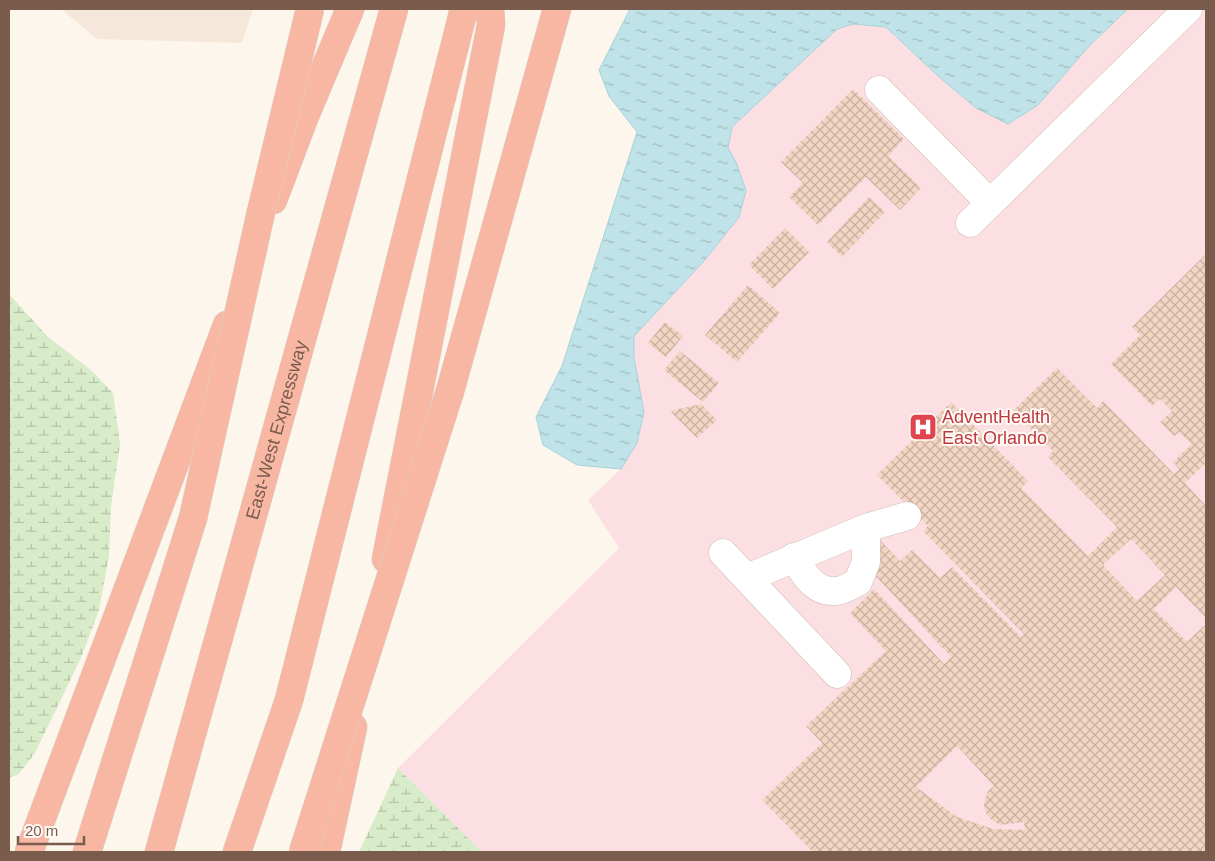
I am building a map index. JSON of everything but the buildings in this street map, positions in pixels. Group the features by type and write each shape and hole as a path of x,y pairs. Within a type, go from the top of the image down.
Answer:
{"highway":[{"path":"87,852 193,518 259,222 310,9"},
{"path":"29,852 304,118 350,9"},
{"name":"East-West Expressway","path":"159,852 394,9"},
{"path":"237,852 289,700 464,9"},
{"path":"326,852 335,817 460,192 491,25 490,9"},
{"path":"303,852 450,391 557,9"}],"lane":[{"path":"970,223 1188,9"},
{"path":"879,90 990,203"},
{"path":"747,578 866,528 906,516"},
{"path":"794,557 806,576 821,590 837,592 858,582 866,562 866,528"},
{"path":"723,553 837,674"}],"shaded area":[{"path":"61,9 253,9 242,43 97,39"},
{"name":"AdventHealth East Orlando","path":"1128,9 1206,9 1206,852 482,852 398,768 619,548 588,500 621,469 637,443 644,412 634,358 634,335 704,261 736,162 728,148 732,127 837,29 853,24 886,27 937,75 976,108 1089,46"}],"green space":[{"path":"9,294 47,336 92,371 113,393 120,444 111,507 109,556 99,610 81,658 35,753 19,774 9,778"},
{"path":"398,768 482,852 359,852"}],"water":[{"path":"630,9 1128,9 1089,46 1038,105 1008,124 976,108 937,75 886,27 853,24 837,29 732,127 728,148 736,162 746,191 739,217 704,261 634,336 634,358 644,412 637,443 621,469 577,465 543,445 536,417 562,366 637,132 609,96 599,70"}],"place":[{"name":"AdventHealth East Orlando","path":"923,427"}]}
